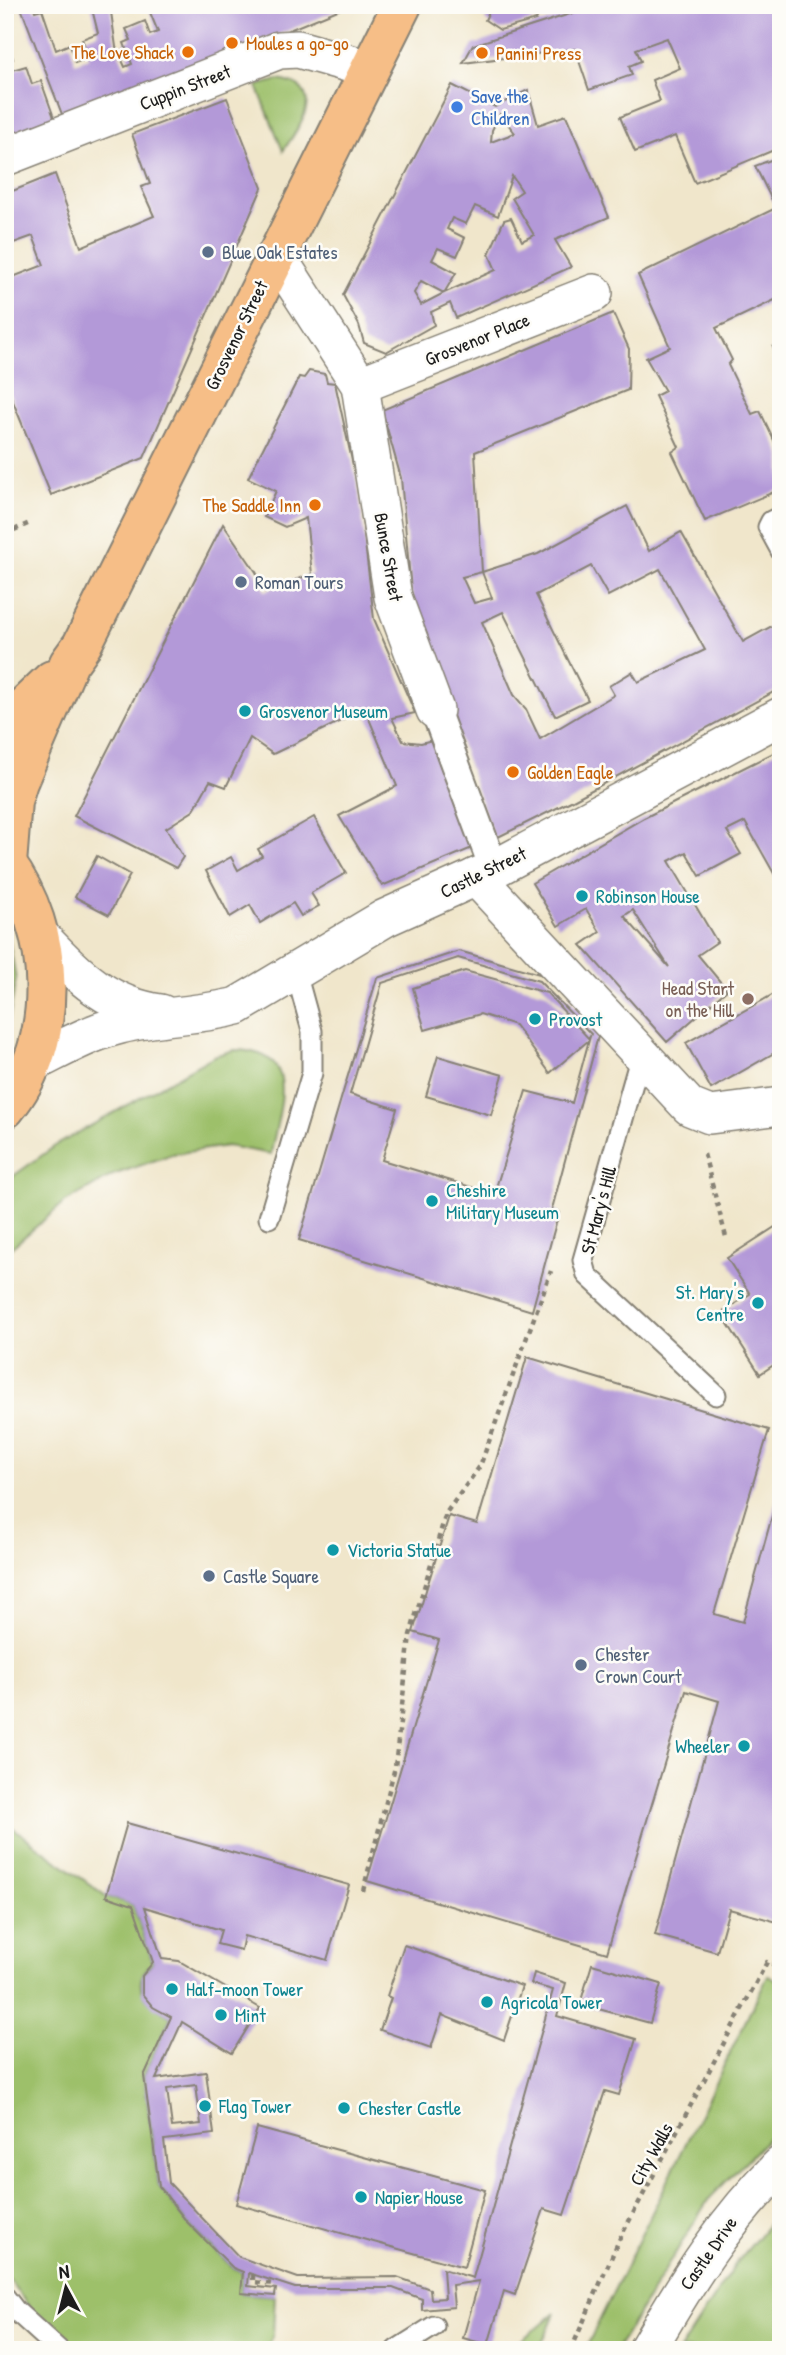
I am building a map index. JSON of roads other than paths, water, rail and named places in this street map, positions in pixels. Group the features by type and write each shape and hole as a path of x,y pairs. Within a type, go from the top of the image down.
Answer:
{"highway":[{"name":"Grosvenor Street","path":"6,863 12,801 69,663 93,621 402,5"},
{"name":"Grosvenor Street","path":"5,725 69,663"},
{"path":"5,1109 31,1064 46,1002 41,938 28,899 6,863"}],"street":[{"name":"Cuppin Street","path":"5,157 279,50 298,50 369,69"},
{"name":"Bunce Street","path":"276,255 359,385 393,597 435,710 485,873"},
{"name":"Grosvenor Place","path":"359,385 594,293"},
{"name":"Castle Street","path":"31,1064 92,1033 122,1024 237,1006 295,969 385,918 485,873 781,716"},
{"path":"485,873 641,1055 691,1107 710,1115 781,1106"},
{"name":"Castle Street","path":"41,938 77,974 107,997 131,1006 183,1016"},
{"name":"Castle Drive","path":"647,2350 691,2272 744,2202 781,2165"}],"lane":[{"path":"781,516 771,521 768,527 781,551"},
{"path":"269,1218 312,1073 312,1031 295,969"},
{"name":"St Mary's Hill","path":"641,1055 583,1260 587,1275 716,1395"},
{"path":"5,2297 15,2311 59,2350"},
{"path":"396,2350 434,2326"}],"place":[{"name":"Moules a go-go","path":"232,43"},
{"name":"The Love Shack","path":"188,52"},
{"name":"Panini Press","path":"482,53"},
{"name":"Save the Children","path":"457,107"},
{"name":"Blue Oak Estates","path":"208,252"},
{"name":"The Saddle Inn","path":"315,505"},
{"name":"Roman Tours","path":"241,582"},
{"name":"Grosvenor Museum","path":"245,711"},
{"name":"Golden Eagle","path":"513,772"},
{"name":"Robinson House","path":"582,896"},
{"name":"Head Start on the Hill","path":"748,999"},
{"name":"Provost","path":"535,1019"},
{"name":"Cheshire Military Museum","path":"432,1201"},
{"name":"St. Mary's Centre","path":"758,1303"},
{"name":"Victoria Statue","path":"333,1550"},
{"name":"Castle Square","path":"209,1576"},
{"name":"Chester Crown Court","path":"581,1665"},
{"name":"Wheeler","path":"744,1746"},
{"name":"Half-moon Tower","path":"172,1989"},
{"name":"Agricola Tower","path":"487,2002"},
{"name":"Mint","path":"221,2015"},
{"name":"Flag Tower","path":"205,2106"},
{"name":"Chester Castle","path":"344,2108"},
{"name":"Napier House","path":"361,2197"}]}
